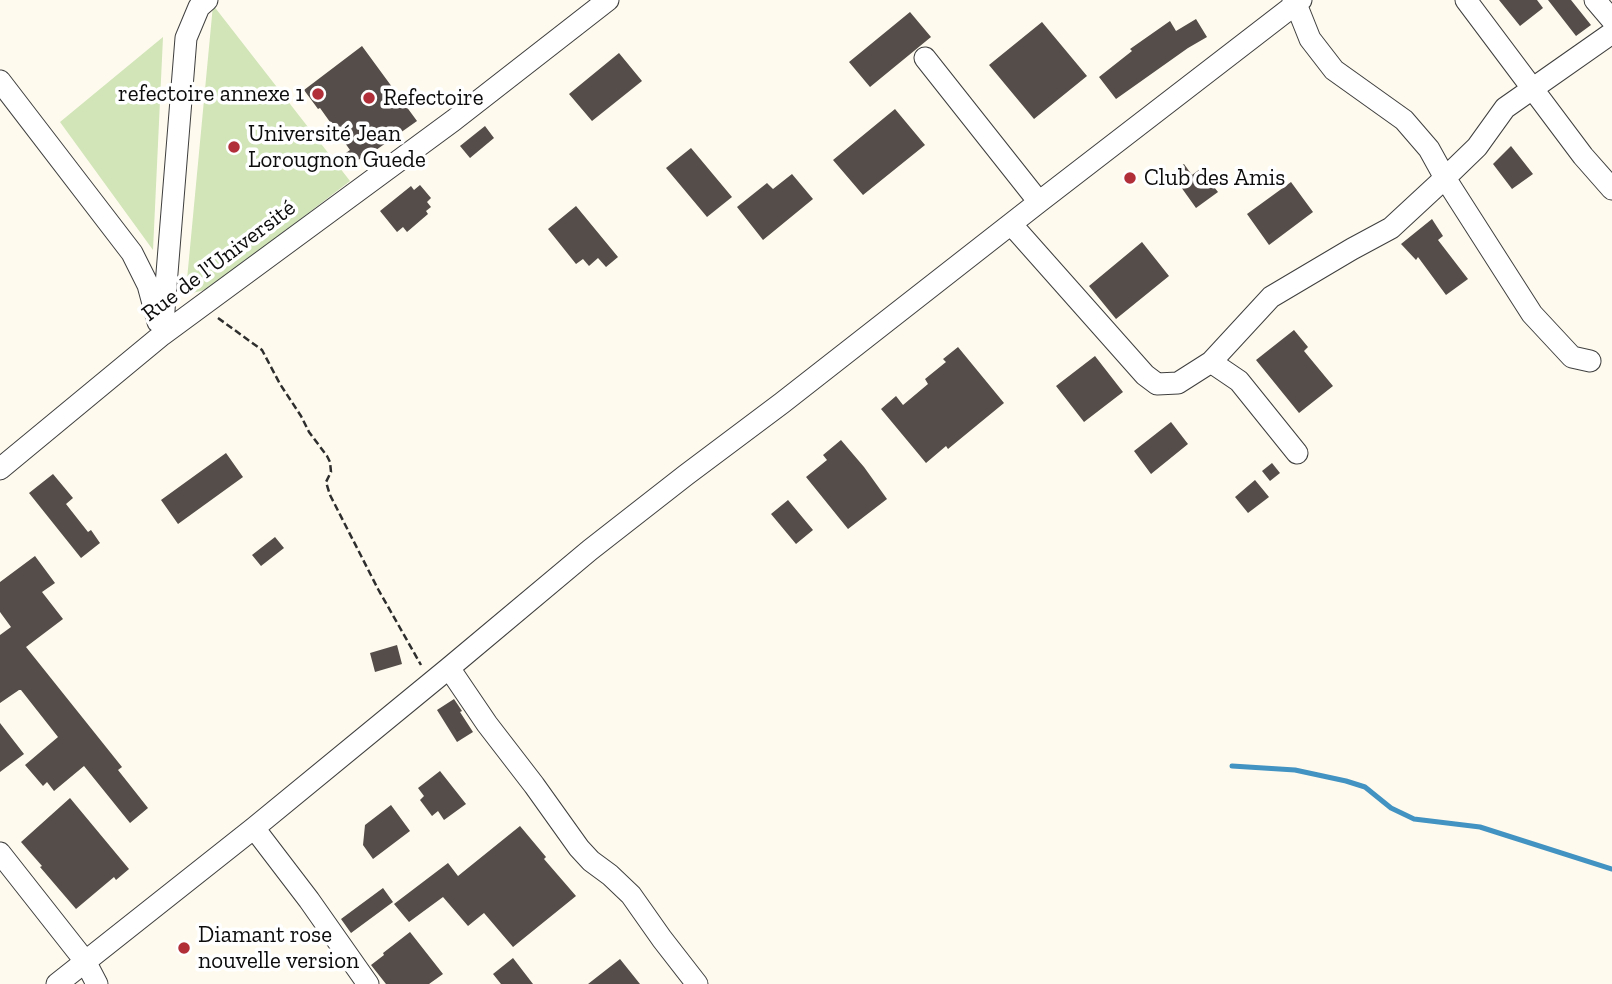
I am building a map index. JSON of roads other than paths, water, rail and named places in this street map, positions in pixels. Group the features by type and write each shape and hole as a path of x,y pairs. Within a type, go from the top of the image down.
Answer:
{"street":[{"path":"162,335 186,38 199,7 207,0"},
{"name":"Rue de l'Université","path":"0,469 162,335 454,120 608,0"},
{"path":"1466,0 1583,156 1612,189"},
{"path":"1595,0 1612,20"},
{"path":"57,984 254,828 590,550 1297,1 1310,39 1335,70 1404,120 1429,149 1532,314 1572,356 1590,360"},
{"path":"1011,223 1144,375 1157,384 1178,383 1211,362 1271,297 1352,248 1391,228 1477,147 1505,108 1612,33"},
{"path":"925,58 1039,202"},
{"path":"0,81 132,253 148,285 162,335"},
{"path":"1211,362 1239,381 1297,453"},
{"path":"449,668 579,848 631,895 697,984"},
{"path":"254,828 368,984"},
{"path":"0,853 85,961 97,984"}],"waterway":[{"path":"1232,766 1295,770 1346,781 1365,787 1391,808 1414,819 1480,827 1612,869"}],"place":[{"name":"refectoire annexe 1","path":"318,94"},
{"name":"Refectoire","path":"369,98"},
{"name":"Université Jean Lorougnon Guede","path":"234,147"},
{"name":"Club des Amis","path":"1130,178"},
{"name":"Diamant rose nouvelle version","path":"184,948"}]}
